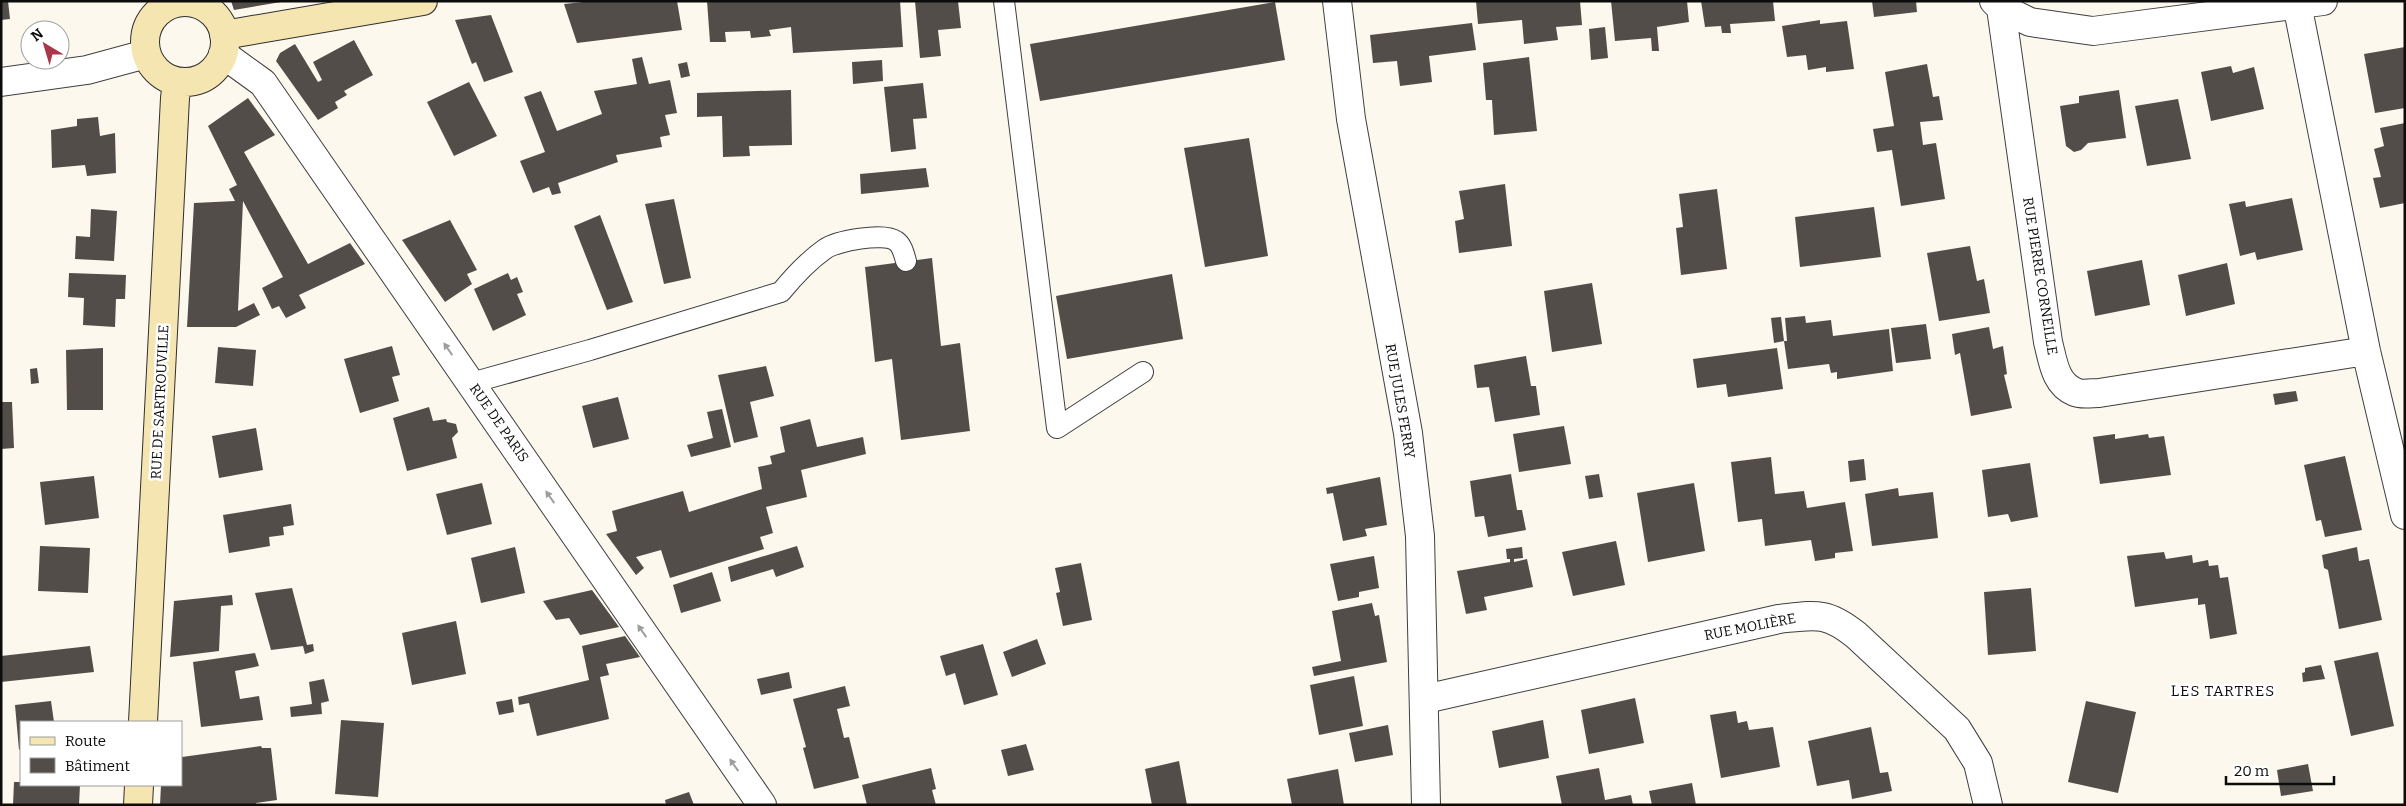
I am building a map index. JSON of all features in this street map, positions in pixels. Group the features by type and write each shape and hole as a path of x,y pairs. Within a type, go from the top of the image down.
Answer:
{"main road":[{"path":"223,44 423,1"},
{"path":"185,2 201,6 214,15 223,44 213,71 202,78 190,82 177,82 158,73 146,54 145,37 152,19 166,7 185,2"},
{"name":"RUE DE SARTROUVILLE","path":"143,721 177,82"},
{"path":"138,805 140,786"}],"street":[{"name":"RUE JULES FERRY","path":"1337,1 1351,119 1408,433 1420,536 1426,805"},
{"path":"1998,5 2030,22 2093,31 2310,3 2366,351 2405,515"},
{"name":"RUE PIERRE CORNEILLE","path":"1998,5 2048,342 2054,368 2061,382 2076,393 2099,393 2366,351"},
{"name":"RUE DE PARIS","path":"223,44 263,83 762,805"},
{"path":"1,82 87,70 146,54"},
{"name":"RUE MOLIÈRE","path":"1425,699 1779,619 1820,615 1840,623 1856,635 1957,729 1978,762 1988,805"}],"lane":[{"path":"1004,1 1057,428 1143,372"},
{"path":"471,383 590,350 781,292 800,270 827,248 844,243 882,237 895,240 902,249 906,261"}],"building":[{"path":"1,1 8,1 10,19 1,20"},
{"path":"231,1 281,1 281,2 234,10"},
{"path":"593,1 677,1 682,30 577,43 564,4"},
{"path":"707,1 900,1 903,47 793,53 791,27 769,30 771,36 751,38 750,31 725,32 726,42 710,42"},
{"path":"915,1 958,1 961,28 938,30 941,56 920,58"},
{"path":"1476,1 1580,1 1582,25 1556,27 1558,40 1524,44 1522,20 1478,24"},
{"path":"1611,1 1687,1 1689,22 1657,27 1659,51 1652,51 1651,38 1615,41"},
{"path":"1701,1 1773,1 1775,21 1730,24 1731,33 1722,33 1721,26 1705,27"},
{"path":"1872,1 1916,1 1917,12 1874,17"},
{"path":"1275,2 1285,60 1040,101 1030,44"},
{"path":"491,15 513,72 484,82 476,62 472,64 455,20"},
{"path":"1820,20 1820,24 1847,21 1854,69 1826,72 1826,67 1808,70 1806,55 1787,57 1782,26"},
{"path":"1472,23 1476,50 1429,56 1432,82 1400,86 1397,61 1373,63 1370,35"},
{"path":"1605,27 1608,58 1591,60 1589,29"},
{"path":"354,40 373,75 344,91 347,95 335,102 338,108 318,120 276,61 280,53 295,44 318,82 322,80 313,62"},
{"path":"2405,47 2405,108 2375,113 2364,54"},
{"path":"642,57 649,84 670,80 677,113 665,115 670,135 660,137 662,147 616,155 618,162 558,183 561,193 552,195 549,187 533,193 520,161 545,152 524,97 541,91 557,131 602,114 594,91 637,84 632,59"},
{"path":"1529,57 1537,131 1494,135 1492,100 1486,100 1483,63"},
{"path":"882,60 883,81 853,84 852,62"},
{"path":"687,62 690,76 681,78 678,64"},
{"path":"1927,64 1933,97 1939,96 1943,120 1920,122 1923,145 1936,143 1945,199 1901,206 1892,150 1877,152 1873,129 1894,126 1885,72"},
{"path":"2231,66 2233,73 2254,67 2264,109 2211,121 2201,72"},
{"path":"469,82 497,136 454,156 427,102"},
{"path":"923,83 927,118 913,119 916,149 891,152 884,87"},
{"path":"791,90 792,145 749,146 750,156 723,157 722,116 697,117 697,93"},
{"path":"2119,90 2126,138 2088,143 2081,150 2074,152 2066,146 2060,106 2079,103 2079,96"},
{"path":"248,98 275,135 244,152 308,264 350,243 365,264 299,295 306,308 286,318 279,306 272,309 262,288 283,277 243,201 238,311 254,303 260,315 236,327 187,327 194,203 235,201 229,189 237,185 208,126"},
{"path":"2178,99 2191,159 2147,166 2135,106"},
{"path":"98,117 100,136 115,133 116,173 87,176 85,165 52,168 51,130 77,126 77,119"},
{"path":"2405,123 2405,203 2380,208 2373,178 2381,177 2374,149 2384,146 2380,128"},
{"path":"1249,138 1268,256 1205,267 1184,148"},
{"path":"926,168 929,187 861,194 860,174"},
{"path":"1505,184 1512,246 1459,253 1455,221 1464,219 1459,191"},
{"path":"1717,189 1727,269 1681,275 1676,228 1683,227 1679,194"},
{"path":"2292,198 2303,250 2257,260 2255,252 2240,256 2229,204 2245,201 2246,207"},
{"path":"674,199 691,278 664,284 645,204"},
{"path":"1874,207 1881,257 1800,267 1795,217"},
{"path":"91,209 117,211 114,261 75,259 76,236 90,237"},
{"path":"600,215 633,302 607,310 574,226"},
{"path":"450,220 477,270 467,274 472,284 445,302 402,240"},
{"path":"1970,246 1977,281 1984,279 1990,313 1939,321 1927,253"},
{"path":"932,258 941,346 960,343 970,431 901,440 892,359 875,362 865,267"},
{"path":"2142,260 2150,305 2095,316 2087,271"},
{"path":"2227,263 2235,304 2186,316 2178,275"},
{"path":"69,273 126,275 125,299 116,299 115,327 83,325 84,298 68,297"},
{"path":"508,273 511,280 517,277 523,292 517,294 526,315 493,331 474,289"},
{"path":"1172,274 1183,339 1067,359 1056,296"},
{"path":"1592,283 1602,344 1552,352 1544,291"},
{"path":"1805,316 1806,323 1831,320 1833,336 1889,329 1893,371 1837,379 1837,372 1831,373 1829,364 1788,369 1784,341 1787,341 1785,318"},
{"path":"1781,317 1784,341 1774,343 1771,318"},
{"path":"1926,324 1931,359 1896,363 1891,328"},
{"path":"1989,327 1993,349 2003,346 2007,374 2004,375 2012,408 1971,416 1960,353 1955,355 1952,334"},
{"path":"392,346 400,375 392,377 399,401 360,413 344,359"},
{"path":"218,347 256,350 253,386 215,383"},
{"path":"103,348 103,410 67,410 66,350"},
{"path":"1777,348 1783,389 1728,397 1726,384 1697,388 1693,359"},
{"path":"1526,356 1531,386 1536,386 1540,415 1495,422 1489,387 1477,388 1474,365"},
{"path":"766,366 774,396 750,402 758,437 734,443 718,375"},
{"path":"37,368 39,383 31,384 30,369"},
{"path":"2296,391 2298,401 2275,405 2273,394"},
{"path":"618,397 629,439 593,448 582,406"},
{"path":"1,402 12,402 14,448 1,449"},
{"path":"429,407 433,421 446,419 447,422 456,424 458,432 452,438 457,458 407,471 393,418"},
{"path":"722,409 731,447 691,457 687,445 713,438 707,412"},
{"path":"810,419 817,447 863,437 866,454 801,470 807,497 766,507 773,533 760,537 764,549 670,578 661,550 636,557 644,568 636,575 606,534 617,531 612,511 683,491 689,512 762,489 758,467 772,464 770,456 785,452 780,427"},
{"path":"1564,426 1571,464 1519,472 1513,434"},
{"path":"256,428 263,470 219,478 212,436"},
{"path":"2115,434 2115,439 2148,434 2149,438 2164,436 2171,475 2100,484 2093,437"},
{"path":"2345,456 2362,530 2325,537 2321,520 2316,521 2304,465"},
{"path":"1771,457 1775,494 1804,491 1807,508 1845,502 1853,551 1835,553 1835,558 1815,561 1811,540 1765,546 1762,519 1738,522 1731,462"},
{"path":"1864,459 1866,480 1850,482 1848,461"},
{"path":"2030,463 2038,517 2011,522 2008,514 1988,517 1982,470"},
{"path":"1511,474 1517,510 1522,510 1526,530 1488,537 1484,516 1475,517 1470,481"},
{"path":"1599,474 1603,497 1589,499 1585,476"},
{"path":"94,476 99,518 45,525 40,482"},
{"path":"1380,477 1387,525 1365,529 1367,536 1343,541 1333,493 1327,494 1326,488"},
{"path":"482,483 492,524 447,535 436,494"},
{"path":"1694,483 1705,551 1648,562 1637,493"},
{"path":"1898,488 1899,496 1933,492 1938,538 1872,546 1865,494"},
{"path":"291,504 294,525 283,527 284,535 269,537 270,546 229,553 223,515"},
{"path":"1616,541 1625,585 1573,596 1562,552"},
{"path":"40,546 90,548 88,593 38,591"},
{"path":"797,546 804,567 776,577 773,569 731,582 728,567"},
{"path":"515,547 525,593 481,603 471,558"},
{"path":"1522,547 1523,558 1514,559 1514,562 1527,559 1533,587 1484,597 1487,610 1466,614 1457,571 1510,562 1510,559 1507,559 1506,549"},
{"path":"2357,547 2359,561 2369,559 2382,620 2339,629 2328,570 2324,568 2322,555"},
{"path":"2164,552 2166,559 2192,555 2193,563 2208,560 2209,566 2218,565 2220,578 2228,577 2237,634 2210,639 2205,604 2198,605 2198,598 2135,607 2127,556"},
{"path":"1374,556 1379,588 1359,592 1359,597 1338,601 1330,564"},
{"path":"1081,563 1092,620 1063,626 1056,593 1060,592 1055,568"},
{"path":"712,572 721,601 681,613 673,585"},
{"path":"292,588 307,645 313,644 314,651 305,654 303,646 271,650 255,593"},
{"path":"2031,588 2036,651 1988,655 1984,592"},
{"path":"592,590 619,627 580,635 569,618 556,620 543,601"},
{"path":"232,595 233,605 221,606 219,651 170,657 174,601"},
{"path":"1372,603 1375,616 1379,615 1387,662 1314,676 1312,667 1341,661 1332,611"},
{"path":"456,621 466,674 412,685 402,633"},
{"path":"625,636 640,657 606,664 609,675 600,677 609,719 537,736 529,703 519,705 518,697 589,680 582,646"},
{"path":"1037,639 1046,664 1012,677 1003,652"},
{"path":"983,644 998,695 964,705 955,673 946,676 940,656"},
{"path":"90,646 94,672 1,682 1,656"},
{"path":"2378,652 2394,726 2351,736 2334,661"},
{"path":"255,653 259,666 235,671 240,699 259,696 263,720 201,727 193,662"},
{"path":"2321,665 2325,679 2303,682 2302,673 2305,672 2305,668"},
{"path":"789,672 792,688 761,695 757,679"},
{"path":"1354,676 1363,726 1319,735 1310,685"},
{"path":"324,679 329,701 321,703 322,714 291,717 290,707 312,704 309,682"},
{"path":"845,686 850,706 837,709 844,738 849,737 859,778 814,789 803,748 806,747 793,699"},
{"path":"1635,698 1644,743 1589,754 1581,710"},
{"path":"512,699 514,712 499,715 496,702"},
{"path":"51,701 54,721 20,721 19,750 15,705"},
{"path":"2086,701 2136,712 2118,793 2068,782"},
{"path":"1736,711 1738,723 1747,721 1749,730 1773,727 1780,767 1721,778 1710,715"},
{"path":"341,720 384,723 378,797 335,794"},
{"path":"1543,720 1549,758 1499,768 1492,731"},
{"path":"1388,725 1393,755 1355,762 1349,733"},
{"path":"1871,727 1880,773 1888,772 1892,791 1852,799 1849,780 1817,786 1808,741"},
{"path":"1026,744 1034,770 1008,776 1001,750"},
{"path":"261,746 262,748 271,748 277,800 256,803 256,805 160,805 161,786 182,786 182,757"},
{"path":"1179,761 1187,805 1152,805 1145,769"},
{"path":"2308,764 2313,791 2281,796 2277,770"},
{"path":"931,768 936,789 932,790 936,805 867,805 862,785"},
{"path":"1599,768 1605,800 1631,795 1633,805 1562,805 1556,776"},
{"path":"1338,769 1344,805 1292,805 1287,779"},
{"path":"14,782 20,782 20,786 80,786 79,805 13,805"},
{"path":"1692,783 1696,805 1652,805 1649,791"},
{"path":"689,792 694,805 666,805 665,800"}],"district":[{"name":"LES TARTRES","path":"2223,691"}]}
